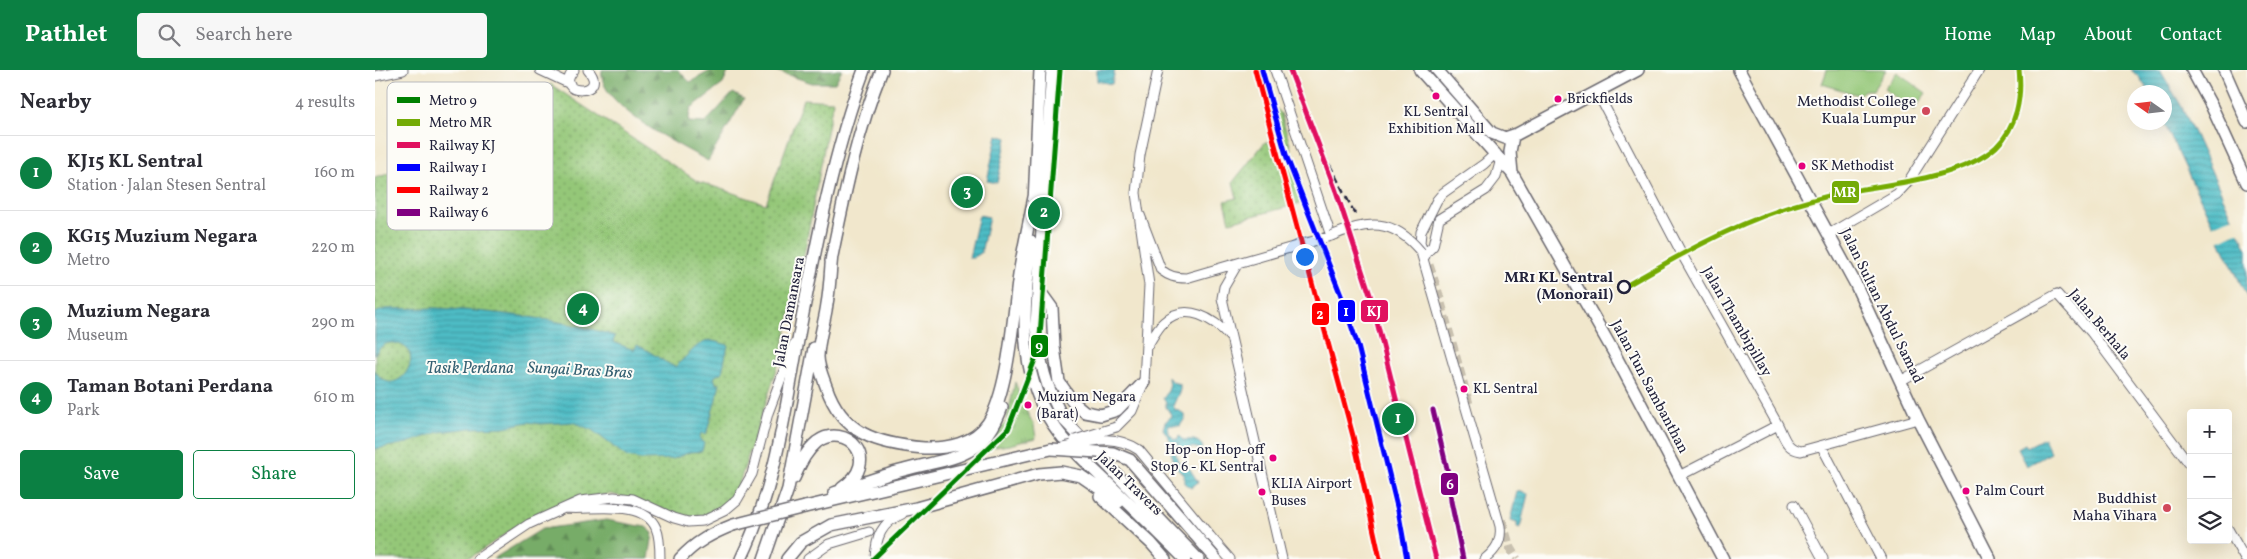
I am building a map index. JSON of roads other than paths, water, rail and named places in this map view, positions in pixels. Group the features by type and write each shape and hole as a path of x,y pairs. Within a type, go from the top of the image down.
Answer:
{"main road":[{"name":"Jalan Damansara","path":"741,559 765,501 777,454 801,323 840,144 864,70"},
{"name":"Jalan Damansara","path":"764,559 788,489 832,255 858,141 882,70"},
{"path":"832,255 829,298 818,357 832,404 845,421 864,434 883,442 927,448 955,446 969,440 987,423 1004,380 1021,259 1034,197 1040,70"},
{"name":"Jalan Travers","path":"1052,70 1036,326 1040,362 1050,394 1064,420 1198,559"},
{"name":"Jalan Tun Sambanthan","path":"1420,70 1512,173 1613,351 1721,557"},
{"path":"1437,70 1495,136 1505,138 1513,136 1635,71"},
{"name":"Jalan Sultan Abdul Samad","path":"1739,70 1829,234 1901,380 1918,419 1990,559"},
{"path":"2192,70 2212,107 2247,183"},
{"path":"2224,70 2247,122"},
{"path":"1512,173 1510,152 1513,136"},
{"name":"Jalan Travers","path":"1034,197 1025,334 1030,370 1036,391 1054,428 1075,453 1185,559"},
{"path":"1039,290 1052,308 1054,347 1059,382 1073,402 1085,412 1101,415 1117,410 1144,382"},
{"path":"805,507 834,493 904,469 962,456 977,445 995,426 1004,403 1006,386 1004,380"},
{"path":"788,489 800,465 813,446 827,437 834,436 848,440 853,444 861,458 861,466 857,475 834,493"},
{"path":"680,559 691,548 711,534 733,525 1051,450 1113,453 1129,460 1215,559"},
{"path":"787,559 801,542 840,522 916,508 1025,476 1061,472 1081,476 1119,502 1176,559"},
{"path":"1046,473 1069,479 1095,491 1151,543 1165,559"},
{"path":"1106,481 1119,502"}],"street":[{"path":"375,76 403,70"},
{"path":"541,70 560,72 574,70"},
{"path":"541,70 570,84 575,90 585,90 592,84 591,72"},
{"path":"570,84 569,77 574,70"},
{"path":"1051,450 1063,443 1116,427 1132,411 1144,382 1149,285 1137,193 1141,155 1158,70"},
{"path":"1275,70 1331,236"},
{"path":"1829,234 1897,194 1908,182 1979,70"},
{"name":"Jalan Thambipillay","path":"1597,92 1684,258 1779,425 1787,444 1795,450 1801,451 1822,447 1918,419"},
{"path":"1424,255 1433,246 1439,220 1486,190 1496,177 1498,156"},
{"path":"1485,559 1497,546 1501,534 1500,526 1420,243 1421,232 1440,196 1498,156"},
{"path":"1139,215 1161,270 1168,275 1186,278 1331,236 1354,226 1370,223 1399,232 1414,243 1424,255"},
{"path":"1238,263 1224,287 1222,298 1283,559"},
{"name":"Jalan Berhala","path":"1901,380 2057,294 2091,332 2187,461"},
{"path":"1147,347 1165,320 1189,312 1212,320 1230,338"},
{"path":"477,559 529,524 580,501 633,499 674,518 688,522 703,521 724,511 737,500 752,474 768,413 801,323"},
{"name":"Jalan Tun Sambanthan","path":"1679,476 1779,425"},
{"path":"1051,450 1100,440 1120,440 1130,444 1139,450 1230,559"},
{"path":"1822,447 1881,559"},
{"path":"1794,506 1823,559"},
{"path":"565,508 581,510 597,507 624,508 642,514 654,524 657,530 660,559"},
{"path":"875,559 876,540 885,525 893,518 916,508"},
{"path":"824,529 854,524 869,532 876,540"},
{"path":"808,559 829,544 869,532"},
{"path":"2232,536 2245,559"}],"water":[{"path":"1097,70 1115,70 1112,84 1097,81"},
{"path":"2131,70 2160,70 2169,85 2144,85"},
{"path":"2172,90 2183,109 2247,249 2247,297 2167,130 2172,130"},
{"path":"997,135 1007,138 997,183 987,181"},
{"path":"979,215 989,217 981,253 973,258 969,258"},
{"name":"Tasik Perdana","path":"436,308 549,320 593,330 615,336 613,342 634,350 637,345 675,367 697,346 709,340 728,345 722,372 714,377 716,384 720,384 706,435 701,433 699,439 704,443 702,451 690,452 673,459 643,460 627,457 592,430 573,422 541,424 528,422 504,427 470,428 439,432 407,443 375,449 375,370 383,380 391,382 400,379 410,363 410,355 405,347 394,343 388,343 375,354 375,313 385,309"},
{"path":"1168,377 1172,382 1180,384 1180,390 1173,406 1183,413 1185,418 1180,426 1168,425 1169,433 1174,439 1178,439 1179,435 1183,440 1196,441 1203,447 1201,450 1193,448 1180,452 1177,449 1179,443 1174,446 1178,462 1186,463 1198,482 1191,488 1184,483 1184,475 1174,465 1171,451 1168,447 1171,441 1163,429 1165,422 1172,416 1163,398 1169,389"},
{"path":"2044,438 2051,453 2027,466 2018,448 2025,444 2027,447"},
{"path":"1517,491 1528,494 1520,528 1517,527 1517,523 1510,521"}],"tunnel":[{"path":"1429,265 1469,404"},
{"path":"1502,520 1510,548 1517,559"}],"railway":[{"path":"1313,132 1356,216"}],"metro line":[{"name":"9","path":"873,559 1008,429 1039,349 1060,70"},
{"name":"MR","path":"1624,287 1702,244 1741,225 1783,209 1845,192 1945,173 1982,158 2003,139 2013,121 2019,101 2019,70"}],"rail line":[{"name":"2","path":"1255,70 1353,436 1380,559"},
{"name":"1","path":"1262,70 1287,158 1342,298 1358,346 1399,515 1407,559"},
{"name":"KJ","path":"1290,70 1336,191 1371,298 1436,559"},
{"name":"6","path":"1433,410 1449,477 1451,501 1463,559"}],"place":[{"name":"KL Sentral Exhibition Mall","path":"1436,96"},
{"name":"Brickfields","path":"1558,99"},
{"name":"Methodist College Kuala Lumpur","path":"1926,111"},
{"name":"SK Methodist","path":"1802,166"},
{"name":"Muzium Negara","path":"967,192"},
{"name":"KG15 Muzium Negara","path":"1044,213"},
{"name":"MR1 KL Sentral (Monorail)","path":"1624,287"},
{"name":"Taman Botani Perdana","path":"583,309"},
{"name":"KL Sentral","path":"1464,389"},
{"name":"Muzium Negara (Barat)","path":"1028,405"},
{"name":"KJ15 KL Sentral","path":"1398,419"},
{"name":"Hop-on Hop-off Stop 6 - KL Sentral","path":"1273,458"},
{"name":"Palm Court","path":"1966,491"},
{"name":"KLIA Airport Buses","path":"1262,492"},
{"name":"Buddhist Maha Vihara","path":"2167,508"}],"water label":[{"name":"Sungai Bras Bras","path":"580,371"}]}
